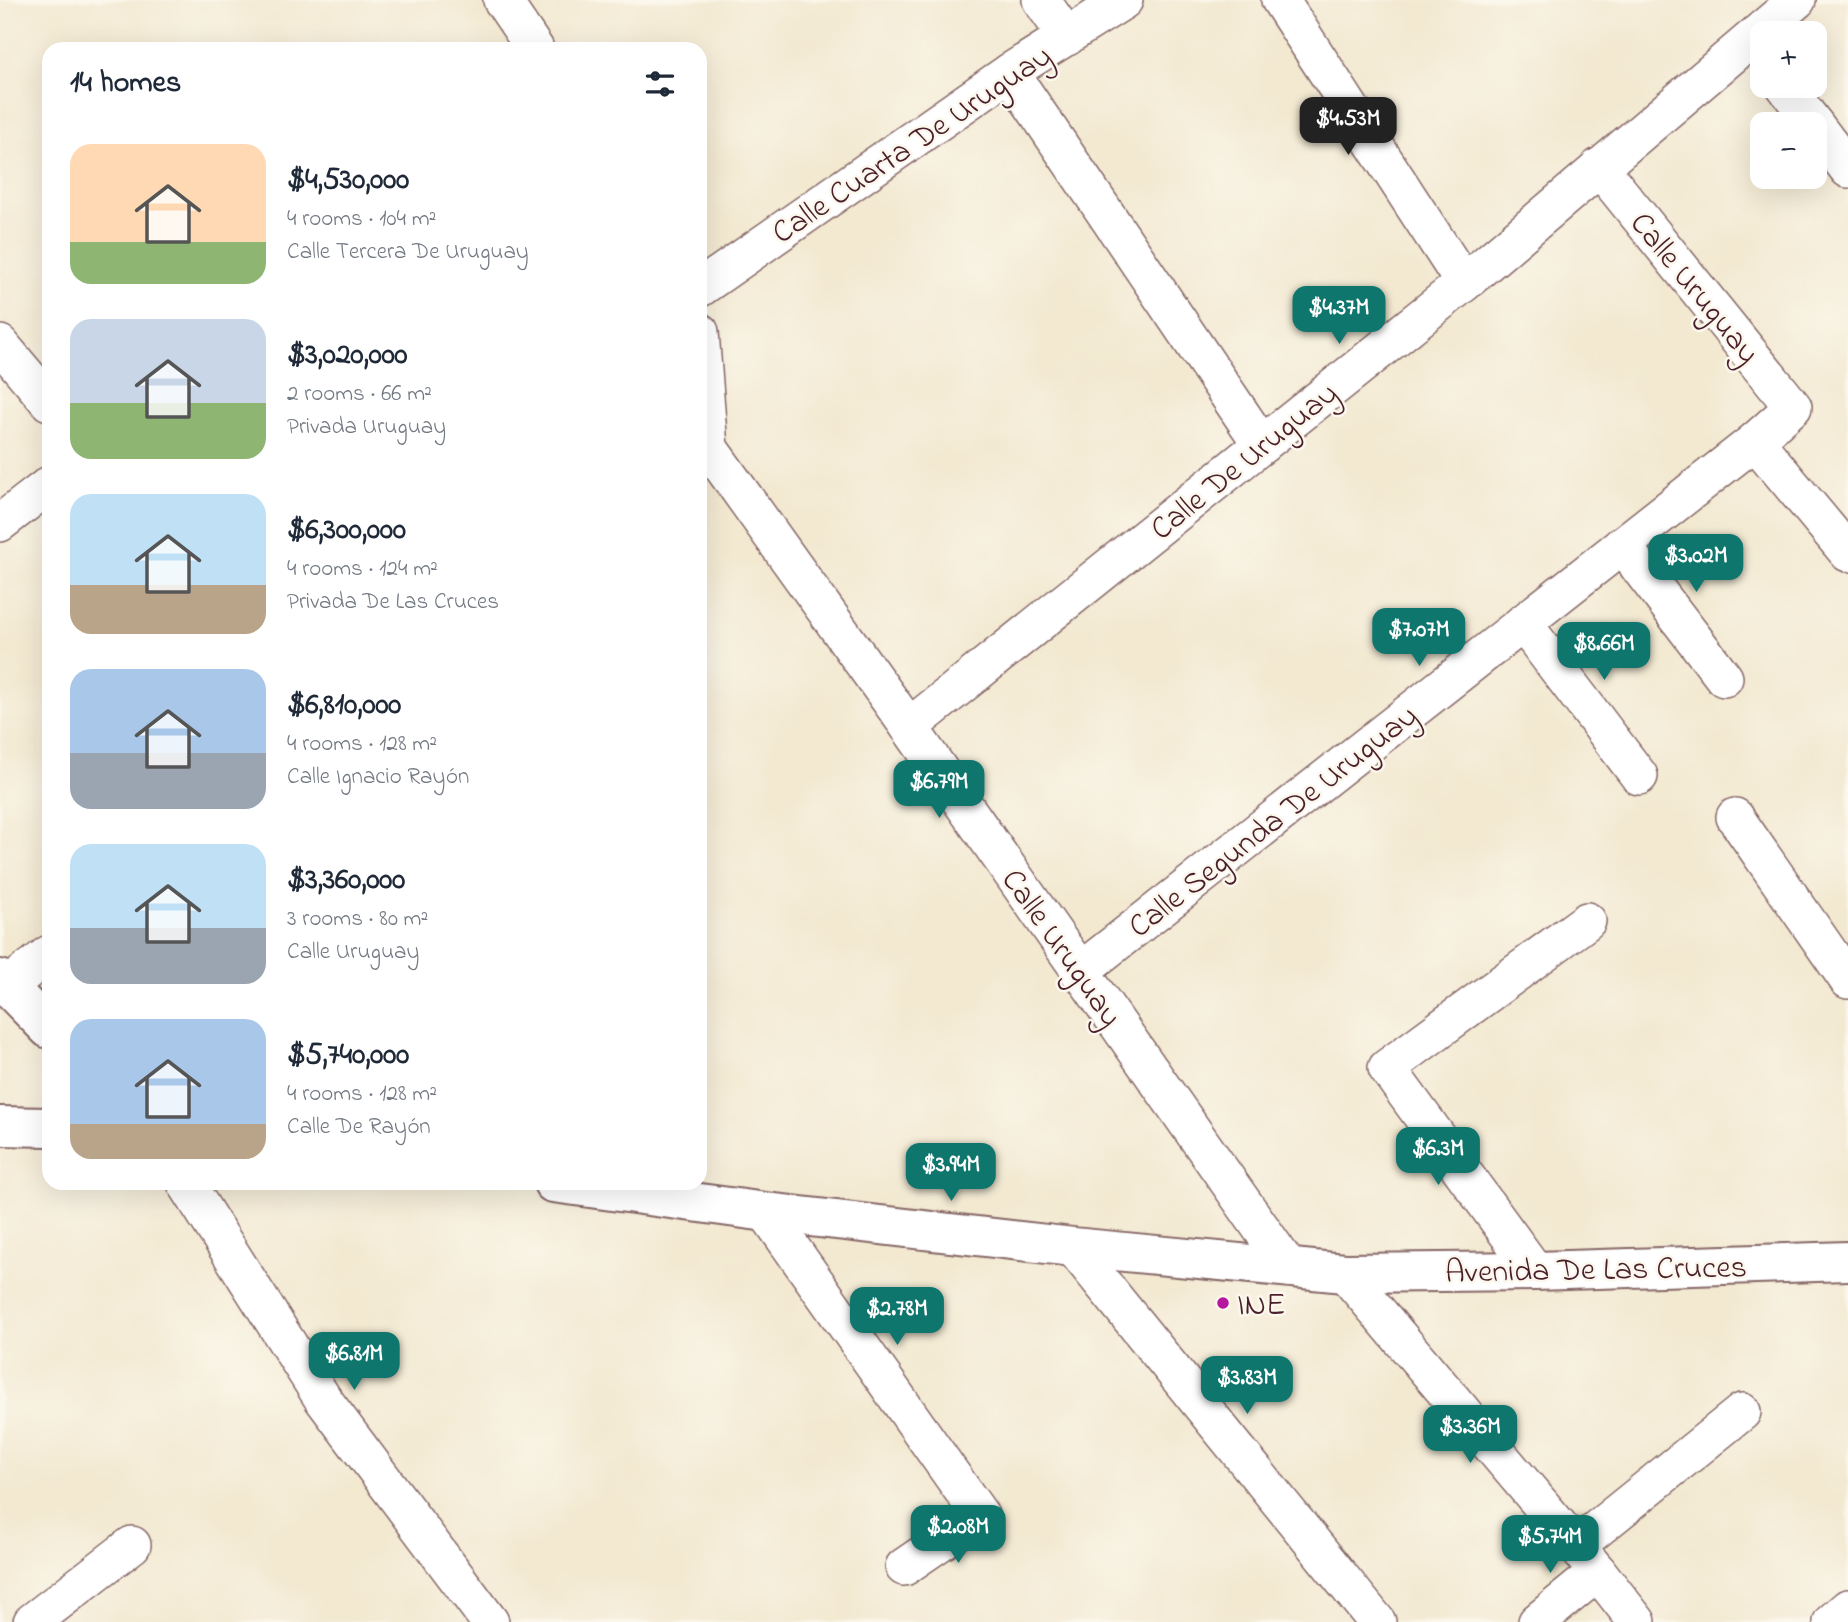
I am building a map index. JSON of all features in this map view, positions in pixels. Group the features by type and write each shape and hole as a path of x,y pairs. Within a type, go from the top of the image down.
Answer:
{"street":[{"path":"502,0 530,42"},
{"path":"1041,0 1067,37"},
{"name":"Calle Cuarta De Uruguay","path":"707,283 1010,72 1124,0"},
{"path":"1280,0 1464,283"},
{"name":"Calle De Uruguay","path":"1779,21 1797,0"},
{"name":"Calle De Uruguay","path":"909,727 1464,283 1599,167 1750,53"},
{"path":"1010,72 1262,445"},
{"path":"1827,142 1848,169"},
{"name":"Calle Uruguay","path":"1599,167 1793,407"},
{"path":"0,344 42,394"},
{"name":"Calle Segunda De Uruguay","path":"1079,972 1755,441 1793,407"},
{"path":"1755,441 1848,553"},
{"name":"Calle Uruguay","path":"707,455 909,727 1289,1268"},
{"path":"0,523 42,490"},
{"path":"1622,545 1724,677"},
{"path":"1523,623 1639,776"},
{"path":"1735,817 1848,980"},
{"path":"1535,1271 1387,1068 1587,921"},
{"path":"42,958 3,983 42,1022"},
{"path":"0,1126 42,1127"},
{"path":"190,1190 323,1399 490,1622"},
{"path":"604,1190 766,1212 1073,1247 1345,1273 1637,1622"},
{"path":"766,1212 980,1515 904,1567"},
{"path":"1073,1247 1377,1622"},
{"name":"Avenida De Las Cruces","path":"1345,1273 1535,1271 1848,1261"},
{"path":"1537,1622 1587,1559 1742,1412"},
{"path":"32,1622 132,1545"},
{"path":"1832,1622 1848,1608"}],"place":[{"name":"INE","path":"1223,1303"}]}
